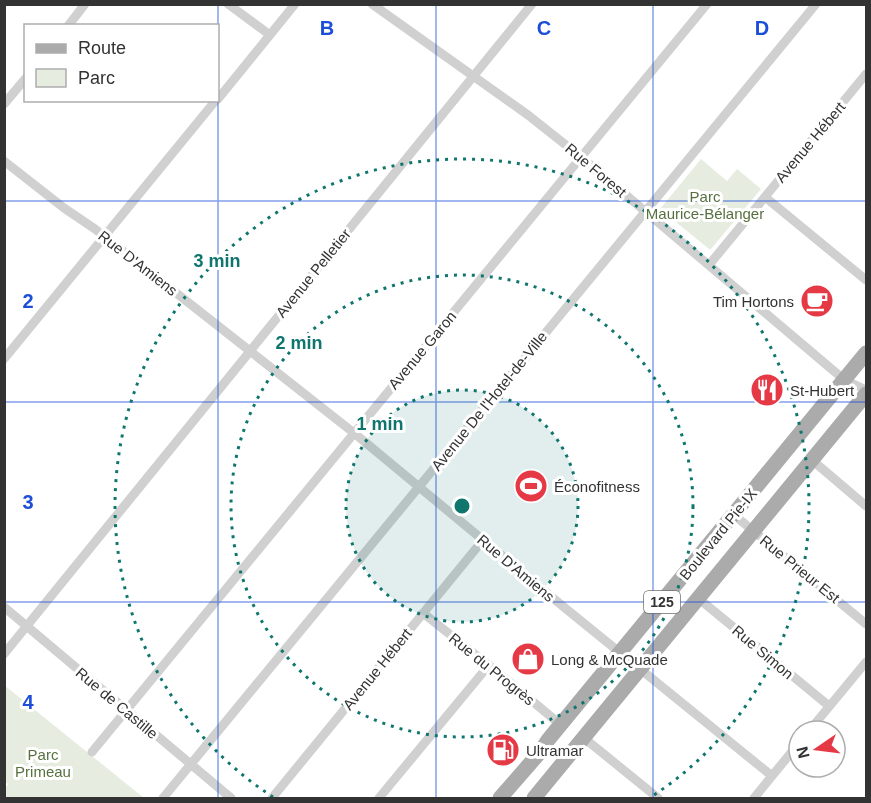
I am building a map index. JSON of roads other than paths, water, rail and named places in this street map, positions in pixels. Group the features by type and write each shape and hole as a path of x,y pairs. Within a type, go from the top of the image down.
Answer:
{"main road":[{"name":"Boulevard Pie-IX","path":"500,798 867,353"},
{"name":"Boulevard Pie-IX","path":"534,798 867,392"}],"street":[{"path":"70,24 86,4"},
{"path":"228,4 270,35"},
{"path":"219,98 295,4"},
{"name":"Rue Forest","path":"372,4 515,105 581,157 845,380 867,392"},
{"name":"Avenue Pelletier","path":"4,654 532,4"},
{"name":"Avenue Garon","path":"92,752 707,4"},
{"name":"Avenue De l'Hotel-de-Ville","path":"163,798 816,4"},
{"name":"Avenue Hébert","path":"709,265 867,74"},
{"path":"4,104 24,80"},
{"path":"4,359 215,102"},
{"name":"Rue D'Amiens","path":"4,161 354,433 772,776"},
{"path":"765,197 867,280"},
{"path":"812,460 867,506"},
{"name":"Rue Prieur Est","path":"734,515 867,624"},
{"name":"Avenue Hébert","path":"272,798 483,540"},
{"name":"Rue Simon","path":"698,598 829,706"},
{"name":"Rue de Castille","path":"4,607 231,798"},
{"name":"Rue du Progrès","path":"423,613 561,725"},
{"path":"819,719 867,662"},
{"path":"379,798 489,665"},
{"path":"584,738 658,798"},
{"path":"753,798 787,758"}],"place":[{"name":"Tim Hortons","path":"817,301"},
{"name":"St-Hubert","path":"767,390"},
{"name":"Éconofitness","path":"531,486"},
{"name":"Long & McQuade","path":"528,659"},
{"name":"Ultramar","path":"503,750"}],"park label":[{"name":"Parc Maurice-Bélanger","path":"705,204"},
{"name":"Parc Primeau","path":"43,762"}]}
